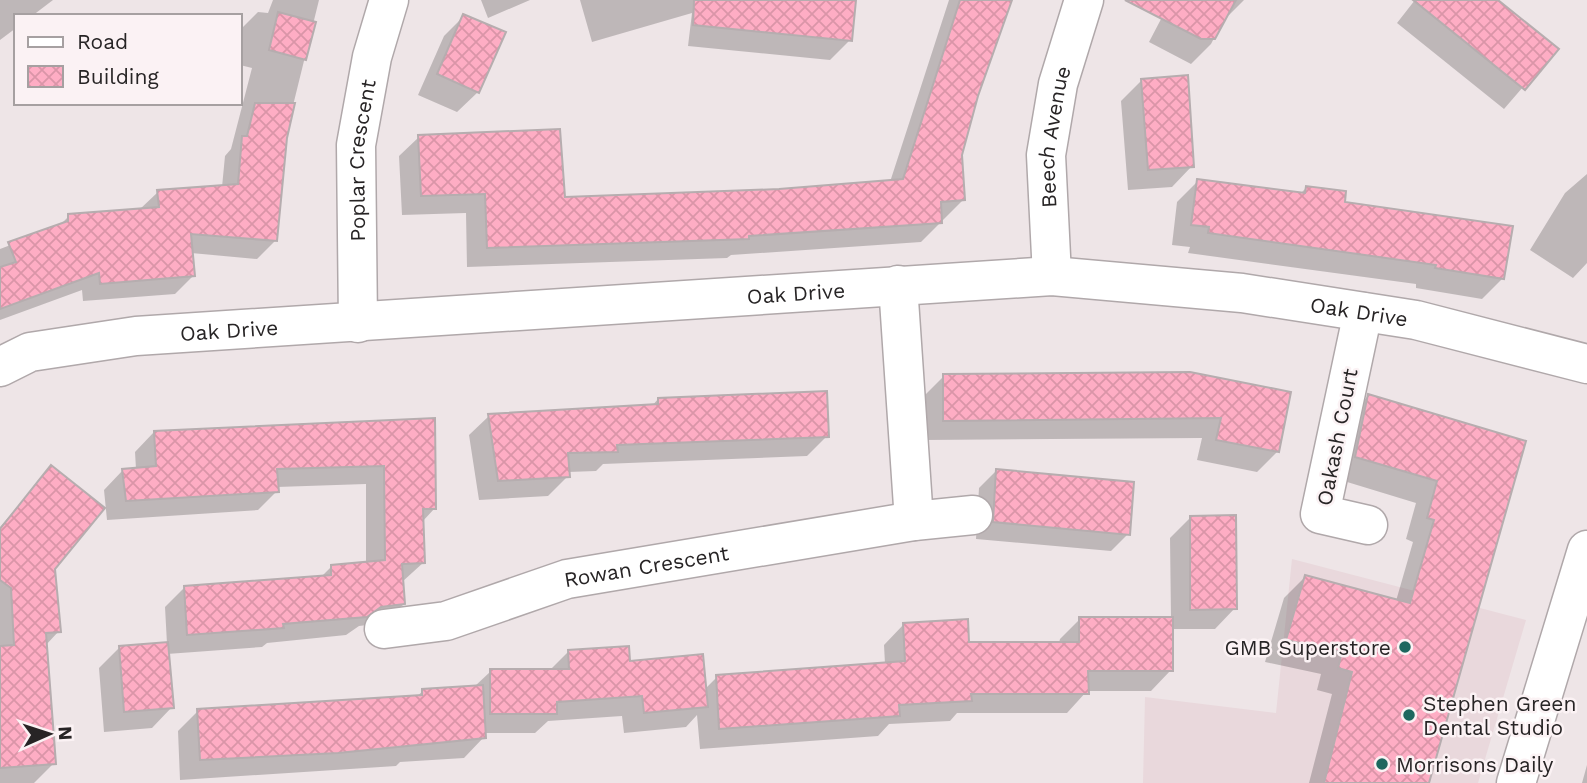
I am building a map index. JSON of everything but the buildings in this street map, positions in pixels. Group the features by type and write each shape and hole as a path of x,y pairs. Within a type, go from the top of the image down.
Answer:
{"street":[{"name":"Poplar Crescent","path":"358,323 356,145 372,57 389,0"},
{"name":"Beech Avenue","path":"1052,276 1046,155 1058,84 1084,0"},
{"name":"Oak Drive","path":"0,367 30,352 136,336 1052,276 1242,293 1416,320 1587,364"},
{"path":"898,285 914,521"},
{"name":"Oakash Court","path":"1363,312 1320,514 1368,525"},
{"name":"Rowan Crescent","path":"384,629 446,621 567,579 914,521 973,515"},
{"path":"1516,783 1587,550"}],"shaded area":[{"path":"1292,559 1526,620 1478,783 1143,783 1145,697 1276,713"}],"place":[{"name":"GMB Superstore","path":"1405,647"},
{"name":"Stephen Green Dental Studio","path":"1409,715"},
{"name":"Morrisons Daily","path":"1382,764"}]}
